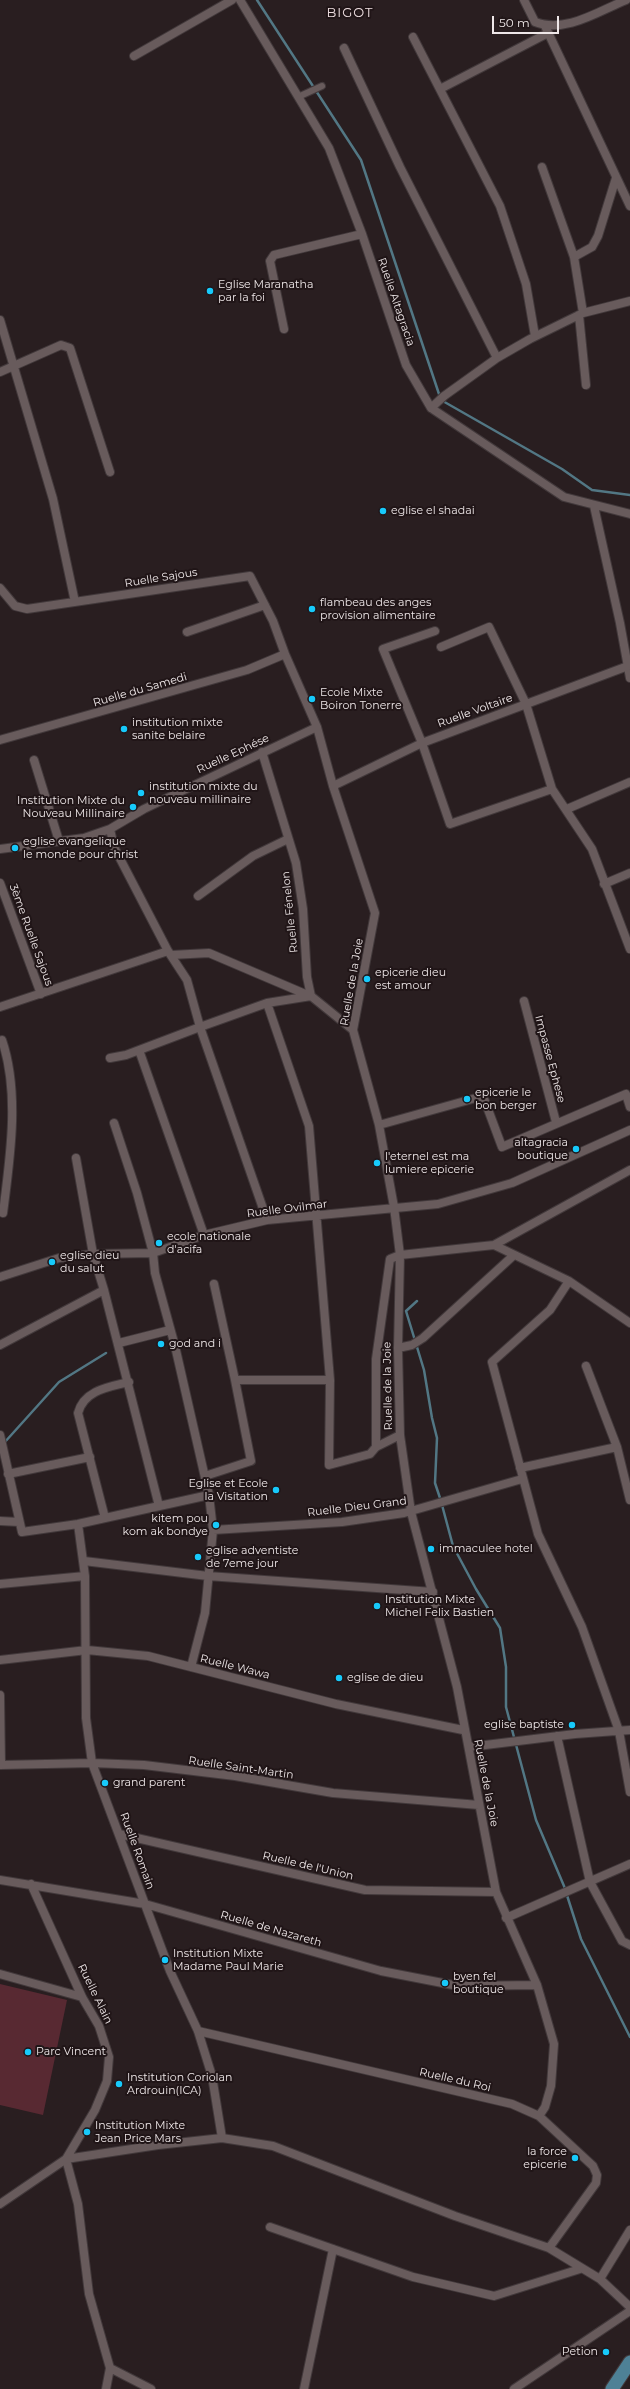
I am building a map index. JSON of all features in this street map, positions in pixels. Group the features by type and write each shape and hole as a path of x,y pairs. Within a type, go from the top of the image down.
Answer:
{"main road":[{"path":"612,2389 630,2362"}],"street":[{"path":"134,56 232,0"},
{"name":"Ruelle Altagracia","path":"240,0 329,148 362,234 406,365 431,408 564,497 594,506 630,514"},
{"path":"524,0 535,22 547,30 630,206"},
{"path":"440,89 547,30 564,26 626,0"},
{"path":"413,37 500,206 526,284 535,336"},
{"path":"344,48 400,167 496,358"},
{"path":"298,96 322,86"},
{"path":"542,166 574,257 581,314 586,385"},
{"path":"574,257 592,247 598,236 616,178"},
{"path":"284,329 270,262 274,255 362,234"},
{"path":"431,408 496,358 535,336 581,314 630,301"},
{"path":"0,320 15,366 53,499 75,602"},
{"path":"0,372 62,345 70,348 110,472"},
{"path":"594,506 630,677"},
{"name":"Ruelle Sajous","path":"0,588 15,606 20,608 75,602 250,576 265,605 285,654"},
{"path":"187,632 265,605"},
{"path":"441,648 489,627 526,704 552,789 592,849 604,884 630,949"},
{"path":"434,631 383,649 422,743 450,824 552,789"},
{"name":"Ruelle de la Joie","path":"285,654 317,727 333,786 375,913 353,1030 379,1124 394,1207 400,1255 398,1348 400,1435 411,1512 457,1687 496,1892 506,1918 538,1985 554,2044 551,2086 545,2107 539,2116"},
{"name":"Ruelle du Samedi","path":"0,740 248,670 285,654"},
{"name":"Ruelle Voltaire","path":"333,786 422,743 628,666"},
{"name":"Ruelle Ephése","path":"0,849 84,838 110,830 144,809 317,727"},
{"name":"Ruelle Fénelon","path":"262,752 296,863 303,909 307,977 311,996"},
{"path":"34,760 59,841"},
{"path":"566,809 630,782"},
{"path":"110,830 114,847 169,953 187,980 200,1027 267,1220"},
{"path":"198,896 254,856 288,838"},
{"path":"604,884 630,872"},
{"name":"3ème Ruelle Sajous","path":"0,883 41,994"},
{"path":"0,1007 169,953 210,953 311,996 353,1030"},
{"path":"110,1058 139,1050 267,1003 311,996"},
{"name":"Impasse Ephese","path":"524,1001 556,1122"},
{"path":"267,1003 309,1126 330,1380 329,1465 370,1454 376,1447 400,1435"},
{"path":"1,1039 11,1073 11,1155 3,1193 2,1212"},
{"path":"139,1050 204,1235"},
{"path":"379,1124 483,1096 502,1147 556,1122 626,1094 630,1107"},
{"path":"114,1123 137,1193 153,1253 155,1273 209,1495 213,1530 205,1613 191,1667"},
{"name":"Ruelle Ovilmar","path":"0,1277 59,1258 93,1254 153,1253 204,1235 267,1220 438,1204 512,1183 630,1130"},
{"path":"76,1158 93,1254 119,1343 158,1506"},
{"path":"376,1447 376,1359 390,1259 400,1255 494,1245 630,1170"},
{"path":"494,1245 569,1281 630,1324"},
{"path":"398,1348 412,1345 423,1338 514,1255"},
{"path":"569,1281 550,1310 492,1362 522,1479 538,1534 582,1627 619,1731 630,1792"},
{"path":"205,1476 251,1461 214,1284"},
{"path":"0,1345 104,1290"},
{"path":"119,1343 170,1330"},
{"path":"586,1366 617,1447 630,1500"},
{"path":"235,1380 330,1380"},
{"path":"106,1518 78,1413 84,1400 100,1389 129,1382"},
{"path":"0,1436 18,1522 20,1529 26,1532 78,1524 209,1495"},
{"path":"520,1468 617,1447"},
{"path":"8,1474 90,1457"},
{"name":"Ruelle Dieu Grand","path":"213,1530 342,1522 411,1512 522,1479"},
{"path":"0,1521 18,1522"},
{"name":"Ruelle Romain","path":"78,1524 85,1576 87,1650 84,1678 86,1718 92,1763 170,1971 198,2031 212,2076 222,2138"},
{"path":"84,1561 208,1576 433,1592"},
{"path":"0,1584 85,1576"},
{"name":"Ruelle Wawa","path":"0,1660 87,1650 148,1656 336,1704 464,1730"},
{"path":"0,1695 1,1765"},
{"path":"469,1747 500,1742 630,1730"},
{"path":"557,1736 590,1882 622,1941 630,1945"},
{"name":"Ruelle Saint-Martin","path":"1,1765 92,1763 144,1766 235,1776 333,1793 479,1805"},
{"name":"Ruelle de l'Union","path":"119,1834 366,1890 496,1892"},
{"path":"506,1918 630,1864"},
{"name":"Ruelle de Nazareth","path":"0,1880 145,1904 381,1971 458,1986 538,1985"},
{"name":"Ruelle Alain","path":"31,1884 82,1997 99,2026 109,2057 107,2081 95,2110 66,2159"},
{"path":"0,1974 82,1997"},
{"name":"Ruelle du Roi","path":"198,2031 512,2104 539,2116 593,2166 597,2175 596,2183 549,2248"},
{"path":"0,2204 66,2159 158,2145 222,2138 273,2146 455,2216 549,2248 600,2279 630,2307"},
{"path":"66,2159 78,2204 89,2294 110,2368 106,2389"},
{"path":"270,2227 413,2277 494,2296 580,2268"},
{"path":"600,2279 630,2230"},
{"path":"304,2389 333,2250"},
{"path":"514,2389 630,2311"},
{"path":"110,2368 151,2389"}],"shaded area":[{"name":"Parc Vincent","path":"0,1984 67,2000 43,2115 0,2105"}],"waterway":[{"path":"257,0 361,160 441,400 562,469 592,490 630,495"},
{"path":"417,1301 406,1311 424,1370 437,1438 435,1483 440,1498"},
{"path":"4,1443 59,1382 106,1353"},
{"path":"442,1505 453,1546 476,1589 500,1628 506,1667 506,1707 536,1820 564,1886 581,1939 630,2037"}],"place":[{"name":"Eglise Maranatha par la foi","path":"210,291"},
{"name":"eglise el shadai","path":"383,511"},
{"name":"flambeau des anges provision alimentaire","path":"312,609"},
{"name":"Ecole Mixte Boiron Tonerre","path":"312,699"},
{"name":"institution mixte sanite belaire","path":"124,729"},
{"name":"institution mixte du nouveau millinaire","path":"141,793"},
{"name":"Institution Mixte du Nouveau Millinaire","path":"133,807"},
{"name":"eglise evangelique le monde pour christ","path":"15,848"},
{"name":"epicerie dieu est amour","path":"367,979"},
{"name":"epicerie le bon berger","path":"467,1099"},
{"name":"altagracia boutique","path":"576,1149"},
{"name":"l'eternel est ma lumiere epicerie","path":"377,1163"},
{"name":"ecole nationale d'acifa","path":"159,1243"},
{"name":"eglise dieu du salut","path":"52,1262"},
{"name":"god and i","path":"161,1344"},
{"name":"Eglise et Ecole la Visitation","path":"276,1490"},
{"name":"kitem pou kom ak bondye","path":"216,1525"},
{"name":"immaculee hotel","path":"431,1549"},
{"name":"eglise adventiste de 7eme jour","path":"198,1557"},
{"name":"Institution Mixte Michel Felix Bastien","path":"377,1606"},
{"name":"eglise de dieu","path":"339,1678"},
{"name":"eglise baptiste","path":"572,1725"},
{"name":"grand parent","path":"105,1783"},
{"name":"Institution Mixte Madame Paul Marie","path":"165,1960"},
{"name":"byen fel boutique","path":"445,1983"},
{"name":"Parc Vincent","path":"28,2052"},
{"name":"Institution Coriolan Ardrouin(ICA)","path":"119,2084"},
{"name":"Institution Mixte Jean Price Mars","path":"87,2132"},
{"name":"la force epicerie","path":"575,2158"},
{"name":"Petion","path":"606,2352"}],"district":[{"name":"BIGOT","path":"350,13"}]}
